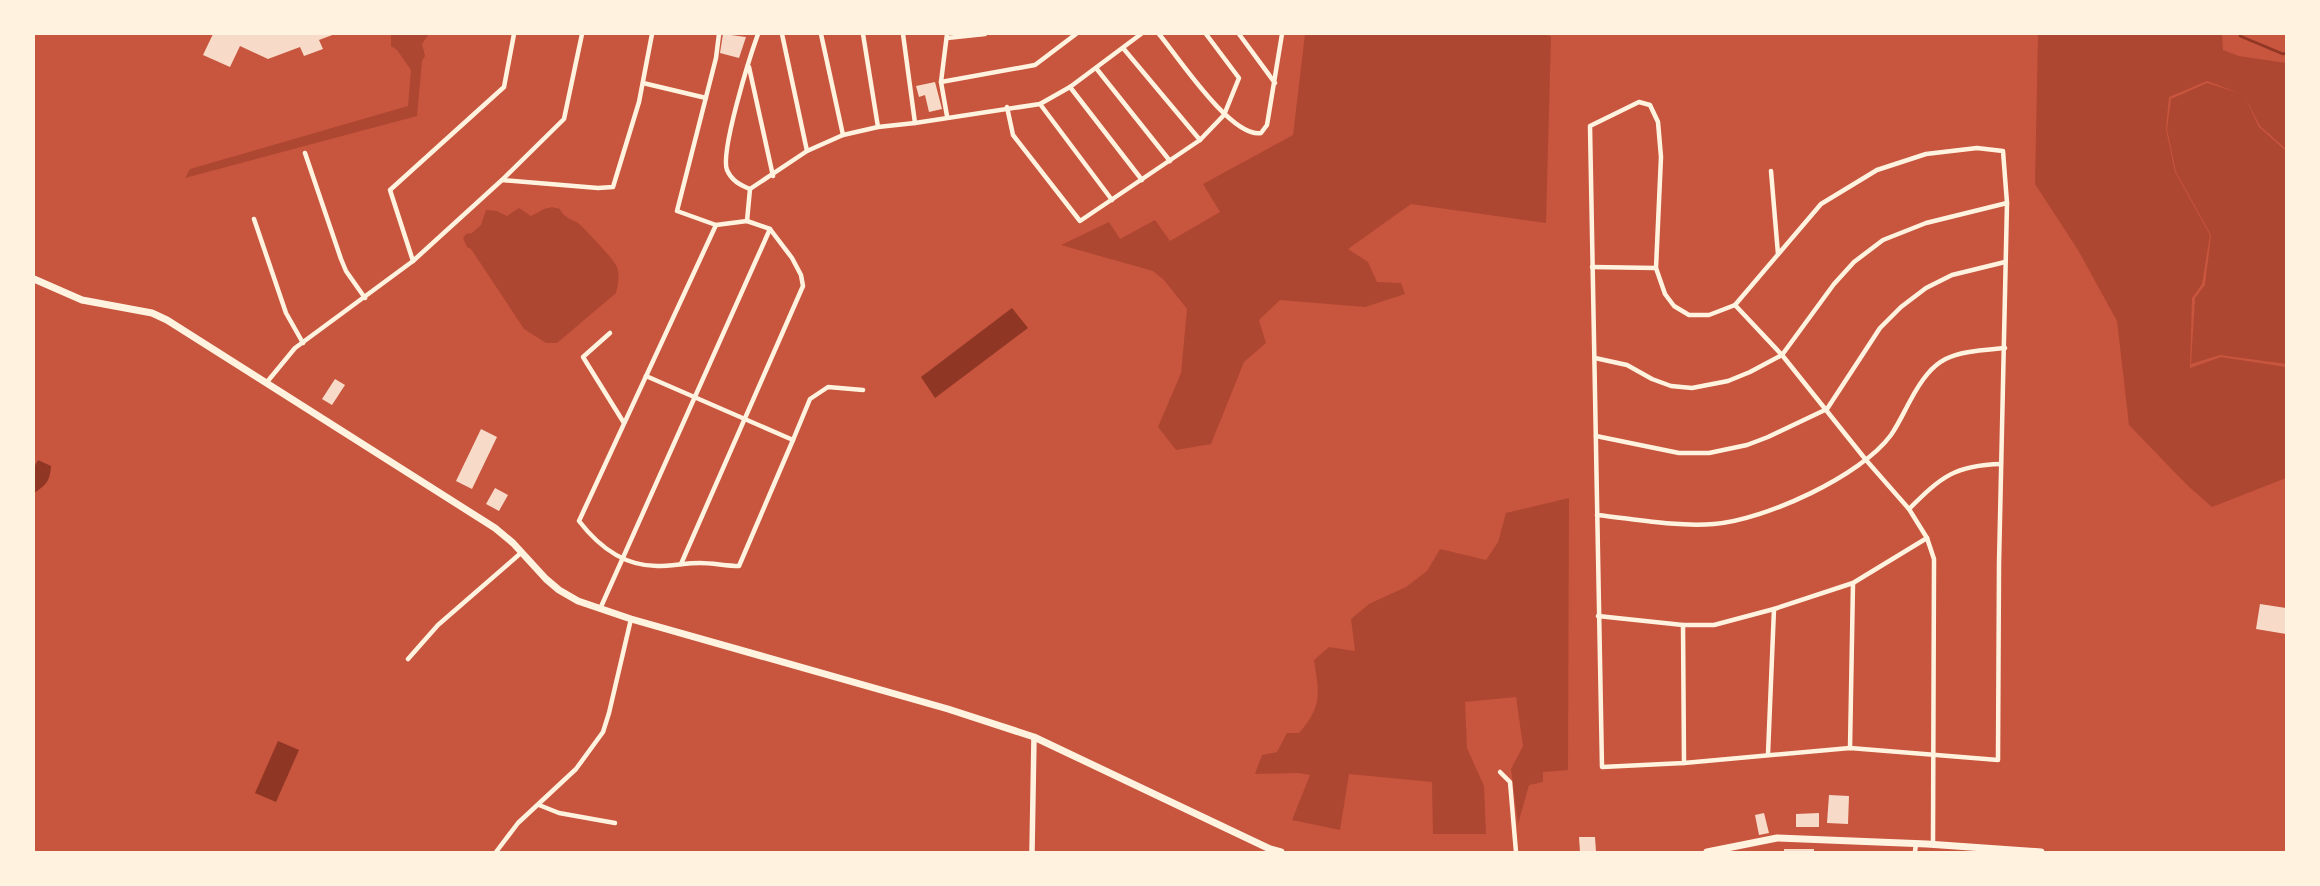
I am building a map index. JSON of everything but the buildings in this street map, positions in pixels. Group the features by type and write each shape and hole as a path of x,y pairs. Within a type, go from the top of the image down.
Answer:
{"main road":[{"path":"34,279 82,300 152,313 168,320 495,528 522,552 546,579 559,590 578,601 631,619 957,711 1034,737 1270,849 1281,852"},
{"path":"1707,852 1778,838 1916,843 2041,852"}],"street":[{"path":"413,261 390,190 504,87 514,34"},
{"path":"267,382 286,358 303,343 413,261 502,180 564,119 582,34"},
{"path":"502,180 598,188 613,187 643,83 652,34"},
{"path":"681,564 803,286 801,275 792,258 770,229 747,221 716,225 677,211 716,58 719,34"},
{"path":"750,189 737,184 727,169 726,147 758,34"},
{"path":"782,34 808,151"},
{"path":"820,34 843,135"},
{"path":"863,34 878,127"},
{"path":"903,34 915,123"},
{"path":"947,116 940,82 947,36 986,34"},
{"path":"940,82 1035,64 1076,34"},
{"path":"750,189 773,176 808,151 843,135 878,127 915,123 947,116 1040,104 1070,87 1141,34"},
{"path":"1159,34 1224,115 1242,130 1255,134 1261,133 1267,125 1282,34"},
{"path":"1007,107 1013,135 1080,221 1200,140 1224,115 1239,78 1206,34"},
{"path":"1239,34 1275,82"},
{"path":"1123,48 1200,140"},
{"path":"749,66 773,176"},
{"path":"1096,68 1170,161"},
{"path":"643,83 706,98"},
{"path":"1070,87 1142,180"},
{"path":"1639,102 1650,105 1658,122 1661,157 1656,268 1664,294 1674,306 1689,315 1709,315 1736,305 1821,204 1877,170 1926,154 1977,148 2003,151 2007,203 2001,464 1998,760 1850,748 1602,767 1590,126 1639,102"},
{"path":"1040,104 1112,200"},
{"path":"304,153 341,260 364,298"},
{"path":"1771,171 1778,254"},
{"path":"747,221 750,189"},
{"path":"1595,358 1627,365 1652,379 1671,386 1692,388 1728,381 1782,355 1834,284 1854,262 1883,240 1926,223 2007,203"},
{"path":"254,219 286,313 303,343"},
{"path":"716,225 579,522 602,546 623,559 638,565 739,566 810,399 828,387 864,390"},
{"path":"600,609 770,229"},
{"path":"1596,436 1679,453 1709,453 1747,445 1827,409 1880,328 1901,307 1926,288 1952,275 2005,262"},
{"path":"1592,267 1656,268"},
{"path":"1736,305 1782,355 1866,460 1909,509 1927,538 1934,559 1932,844"},
{"path":"610,333 583,356 624,423"},
{"path":"1597,515 1676,524 1715,524 1780,507 1797,500 1866,460 1891,435 1921,380 1934,366 1951,355 2005,348"},
{"path":"646,376 793,440"},
{"path":"1909,509 1935,482 1960,469 1981,464 2001,464"},
{"path":"1598,616 1683,625 1714,625 1774,609 1853,583 1927,538"},
{"path":"408,659 438,625 522,552"},
{"path":"1850,748 1853,583"},
{"path":"1768,754 1774,609"},
{"path":"496,852 518,824 576,768 603,732 631,619"},
{"path":"1683,625 1684,762"},
{"path":"1032,852 1034,737"},
{"path":"1500,772 1510,782 1516,852"},
{"path":"539,805 559,813 615,822"},
{"path":"1916,843 1916,852"}],"shaded area":[{"path":"391,34 429,34 422,44 425,56 422,61 417,116 185,178 190,169 408,106 411,70 397,50 391,46"},
{"path":"1305,34 1541,34 1551,36 1546,223 1411,204 1348,249 1368,262 1377,282 1401,283 1405,294 1365,307 1280,300 1259,320 1266,343 1244,362 1211,444 1176,450 1158,427 1181,373 1187,309 1164,280 1153,271 1061,245 1109,222 1120,239 1155,220 1170,241 1220,212 1203,184 1293,135"},
{"path":"2038,34 2222,34 2223,50 2239,56 2286,63 2286,149 2260,126 2244,95 2259,127 2286,151 2286,364 2220,355 2191,364 2195,298 2205,285 2211,235 2176,172 2167,129 2171,99 2207,83 2242,94 2207,81 2169,97 2166,129 2175,172 2210,235 2202,284 2192,298 2190,368 2221,357 2286,367 2286,478 2212,507 2187,485 2129,425 2117,321 2078,250 2035,184"},
{"path":"552,207 560,209 565,216 578,223 599,244 617,267 618,280 616,293 557,343 546,343 524,329 471,249 467,247 463,238 481,225 486,210 497,211 507,216 519,208 531,216"},
{"path":"1012,308 1028,328 935,398 921,377"},
{"path":"38,460 51,466 50,475 42,488 34,493 34,467"},
{"path":"1569,498 1568,770 1543,772 1543,782 1529,785 1518,824 1511,769 1523,746 1516,697 1465,702 1467,748 1484,786 1486,834 1433,834 1432,782 1349,774 1340,830 1292,820 1310,775 1298,773 1255,774 1262,755 1277,752 1287,733 1299,733 1312,715 1316,707 1318,690 1314,660 1329,647 1355,651 1351,619 1369,604 1406,587 1427,571 1440,549 1486,560 1498,542 1506,513"},
{"path":"278,741 299,750 276,802 255,793"}],"waterway":[{"path":"2240,34 2240,36 2283,54 2286,53"}]}
